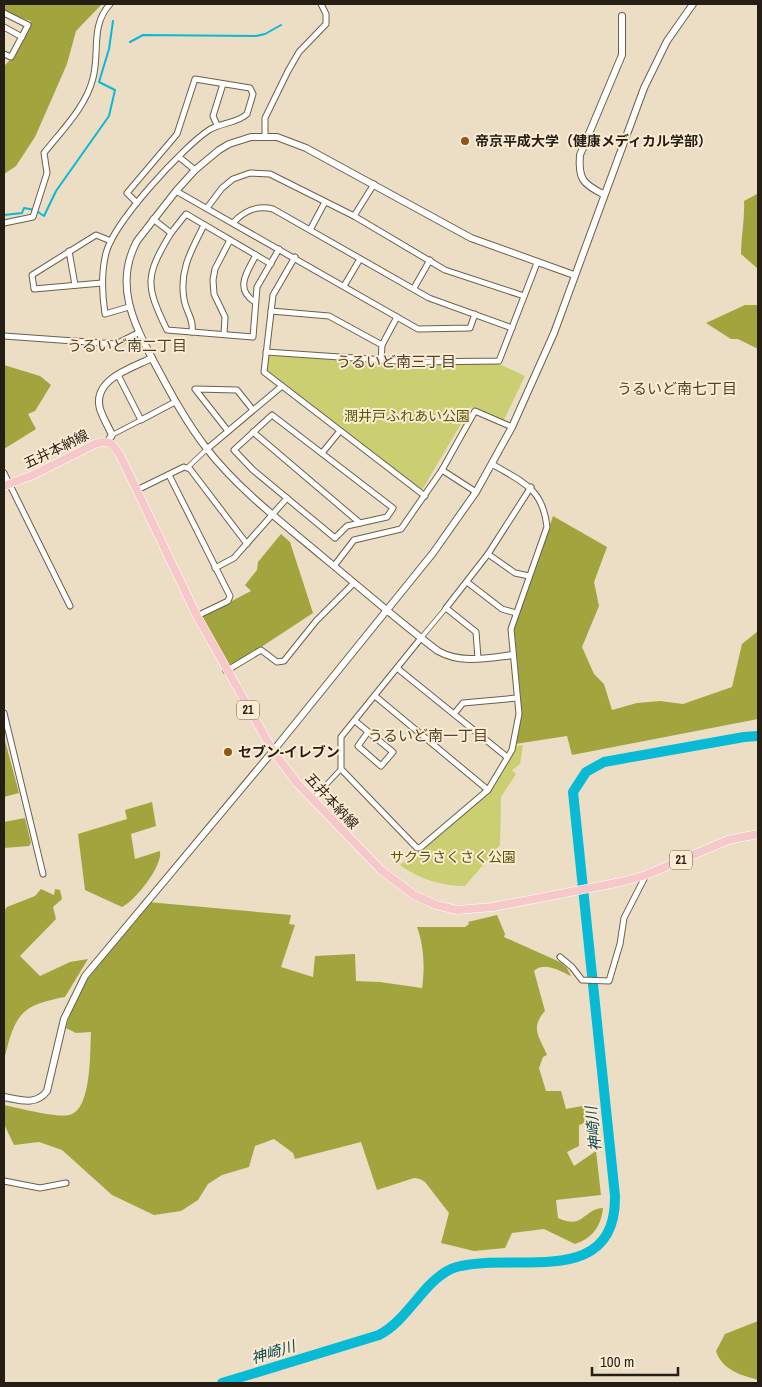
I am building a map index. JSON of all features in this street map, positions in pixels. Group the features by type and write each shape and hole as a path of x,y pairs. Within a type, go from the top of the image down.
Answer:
{"main road":[{"name":"五井本納線","path":"6,485 33,475 94,444 110,438 120,455 197,616 226,671 273,751 312,800 381,870 408,892 429,902 457,910 482,909 578,892 646,875 728,840 758,834"}],"street":[{"path":"4,224 33,217 46,173 44,153 85,99 93,77 97,26 110,4"},
{"path":"264,136 265,118 288,71 300,52 326,24 326,14 320,4"},
{"path":"4,1097 32,1101 44,1096 47,1091 67,1011 85,976 273,751 433,553 476,492 512,427 554,332 603,194 655,66 668,41 693,4"},
{"path":"4,13 28,25 11,57 4,54"},
{"path":"603,194 587,186 582,178 579,168 580,155 622,55 622,16"},
{"path":"4,27 22,36"},
{"path":"128,307 105,314 102,283 106,252 119,225 198,138 217,126 245,116 253,94 250,88 195,80 177,134 127,192 137,203"},
{"path":"217,126 213,116 223,84"},
{"path":"513,655 453,658 421,638 242,488 207,449 175,402 138,333 128,307 125,284 128,262 137,241 195,170 229,144 251,137 264,136 276,137 306,148 471,238 574,275"},
{"path":"179,157 195,170"},
{"path":"207,208 225,184 241,176 255,173 276,176 354,216 445,270 524,296"},
{"path":"354,216 374,184"},
{"path":"176,191 295,257 418,329 470,328 475,314"},
{"path":"310,230 325,202"},
{"path":"233,223 247,210 265,207 273,209 429,298 512,328"},
{"path":"270,264 186,214 171,233 154,261 150,280 153,300 167,330 253,337 257,287 279,249"},
{"path":"154,219 171,233"},
{"path":"192,332 194,322 184,300 183,278 186,260 204,225"},
{"path":"102,283 34,289 32,275 96,235 111,241"},
{"path":"224,334 224,317 214,294 214,280 215,268 230,240"},
{"path":"69,252 75,284"},
{"path":"255,302 247,297 242,287 244,277 256,255"},
{"path":"295,257 273,295 264,372 425,496"},
{"path":"344,286 360,259"},
{"path":"414,288 430,260"},
{"path":"266,352 414,362 499,361 537,263"},
{"path":"271,311 329,316 382,345"},
{"path":"381,360 382,345 397,317"},
{"path":"4,336 116,344 138,333"},
{"path":"152,358 118,375 103,387 99,399 100,409 110,438 175,402"},
{"path":"118,375 141,420"},
{"path":"137,490 187,468 282,386"},
{"path":"228,431 195,389 237,390 254,410"},
{"path":"334,566 354,540 401,529 442,470 475,411 512,427"},
{"path":"272,415 322,453 394,508 387,517 347,526 335,538 253,470 234,450 272,415"},
{"path":"322,453 340,431"},
{"path":"253,432 360,523"},
{"path":"341,769 416,848 421,847 488,790 512,750 518,714 511,629 528,576 547,527 545,510 538,494 492,464"},
{"path":"187,468 246,544"},
{"path":"442,470 476,492"},
{"path":"4,473 6,485 70,606"},
{"path":"168,476 230,599 197,616"},
{"path":"312,800 341,769 341,737 467,582 488,554 531,488"},
{"path":"215,568 234,558 287,498"},
{"path":"488,554 515,573 528,576"},
{"path":"467,582 502,609 516,613"},
{"path":"226,671 261,650 277,662 284,661 316,621 354,583"},
{"path":"446,608 476,632 478,658"},
{"path":"397,668 507,757"},
{"path":"375,696 488,790"},
{"path":"454,714 463,704 517,698"},
{"path":"4,713 43,874"},
{"path":"355,721 393,752 381,766 358,746 368,732"},
{"path":"560,957 584,980 609,981 620,944 624,918 646,875"},
{"path":"4,1181 40,1188 66,1183"}],"green space":[{"name":"潤井戸ふれあい公園","path":"266,355 414,365 497,363 525,376 503,422 471,407 422,490 419,491 262,370 263,357"},
{"name":"サクラさくさく公園","path":"523,745 520,764 512,770 516,774 501,797 500,845 465,886 447,885 431,881 400,865 468,809 490,787 511,747"}],"shaded area":[{"path":"4,4 102,4 76,31 67,64 35,137 16,166 4,174 4,66 9,61 31,21 4,13"},
{"path":"757,194 758,269 741,254 744,201"},
{"path":"745,305 758,305 758,349 738,339 731,339 706,323"},
{"path":"4,365 40,376 51,385 35,411 28,414 36,429 4,449"},
{"path":"553,516 607,547 594,582 599,606 582,647 594,674 604,684 612,710 637,703 660,701 683,704 732,687 742,644 758,631 758,719 572,755 567,736 515,744 521,700 514,628"},
{"path":"281,534 290,542 313,613 229,668 201,619 203,616 251,591 245,585 257,570 258,562"},
{"path":"4,737 19,793 4,797"},
{"path":"152,802 156,826 131,834 135,859 160,851 160,857 153,874 141,891 122,907 85,890 78,834 127,819 125,810"},
{"path":"25,818 31,843 29,846 4,848 4,822"},
{"path":"41,889 54,895 55,889 60,890 62,899 53,907 56,919 20,956 40,976 70,962 88,959 65,997 38,1004 22,1014 12,1031 5,1056 4,911 7,907 35,896"},
{"path":"148,902 291,915 289,924 295,925 281,967 313,977 315,956 355,954 356,981 380,982 422,988 423,957 417,927 465,927 469,924 468,922 497,915 505,934 504,937 560,962 567,968 571,976 547,967 538,968 534,971 545,1011 538,1022 537,1032 547,1055 543,1057 539,1068 546,1091 561,1091 566,1109 582,1106 589,1111 593,1120 579,1125 579,1146 567,1152 574,1166 596,1151 601,1195 556,1200 558,1218 573,1222 596,1209 603,1208 598,1226 591,1235 575,1244 544,1229 512,1233 505,1248 474,1251 441,1243 449,1213 425,1182 414,1178 377,1190 361,1142 295,1159 293,1153 274,1139 255,1146 249,1167 222,1175 208,1184 198,1200 181,1211 154,1215 112,1195 62,1150 39,1142 14,1145 4,1124 4,1105 63,1116 77,1111 82,1103 86,1092 90,1065 91,1032 76,1033 66,1028 72,1010 89,976"},
{"path":"758,1321 758,1380 739,1374 727,1367 716,1351 725,1334"}],"waterway":[{"path":"4,215 22,213 24,208 35,210 44,216 56,191 109,116 115,90 99,82 109,49 113,21"},
{"path":"130,42 143,35 256,36 265,34 281,25"},
{"name":"神崎川","path":"222,1383 379,1335 399,1320 432,1283 455,1267 485,1263 552,1262 590,1252 603,1240 612,1222 615,1196 573,792 586,772 604,762 758,736"}],"place":[{"name":"帝京平成大学（健康メディカル学部）","path":"465,141"},
{"name":"セブン-イレブン","path":"228,752"}],"district":[{"name":"うるいど南二丁目","path":"127,345"},
{"name":"うるいど南三丁目","path":"396,361"},
{"name":"うるいど南七丁目","path":"677,388"},
{"name":"うるいど南一丁目","path":"428,735"}]}
